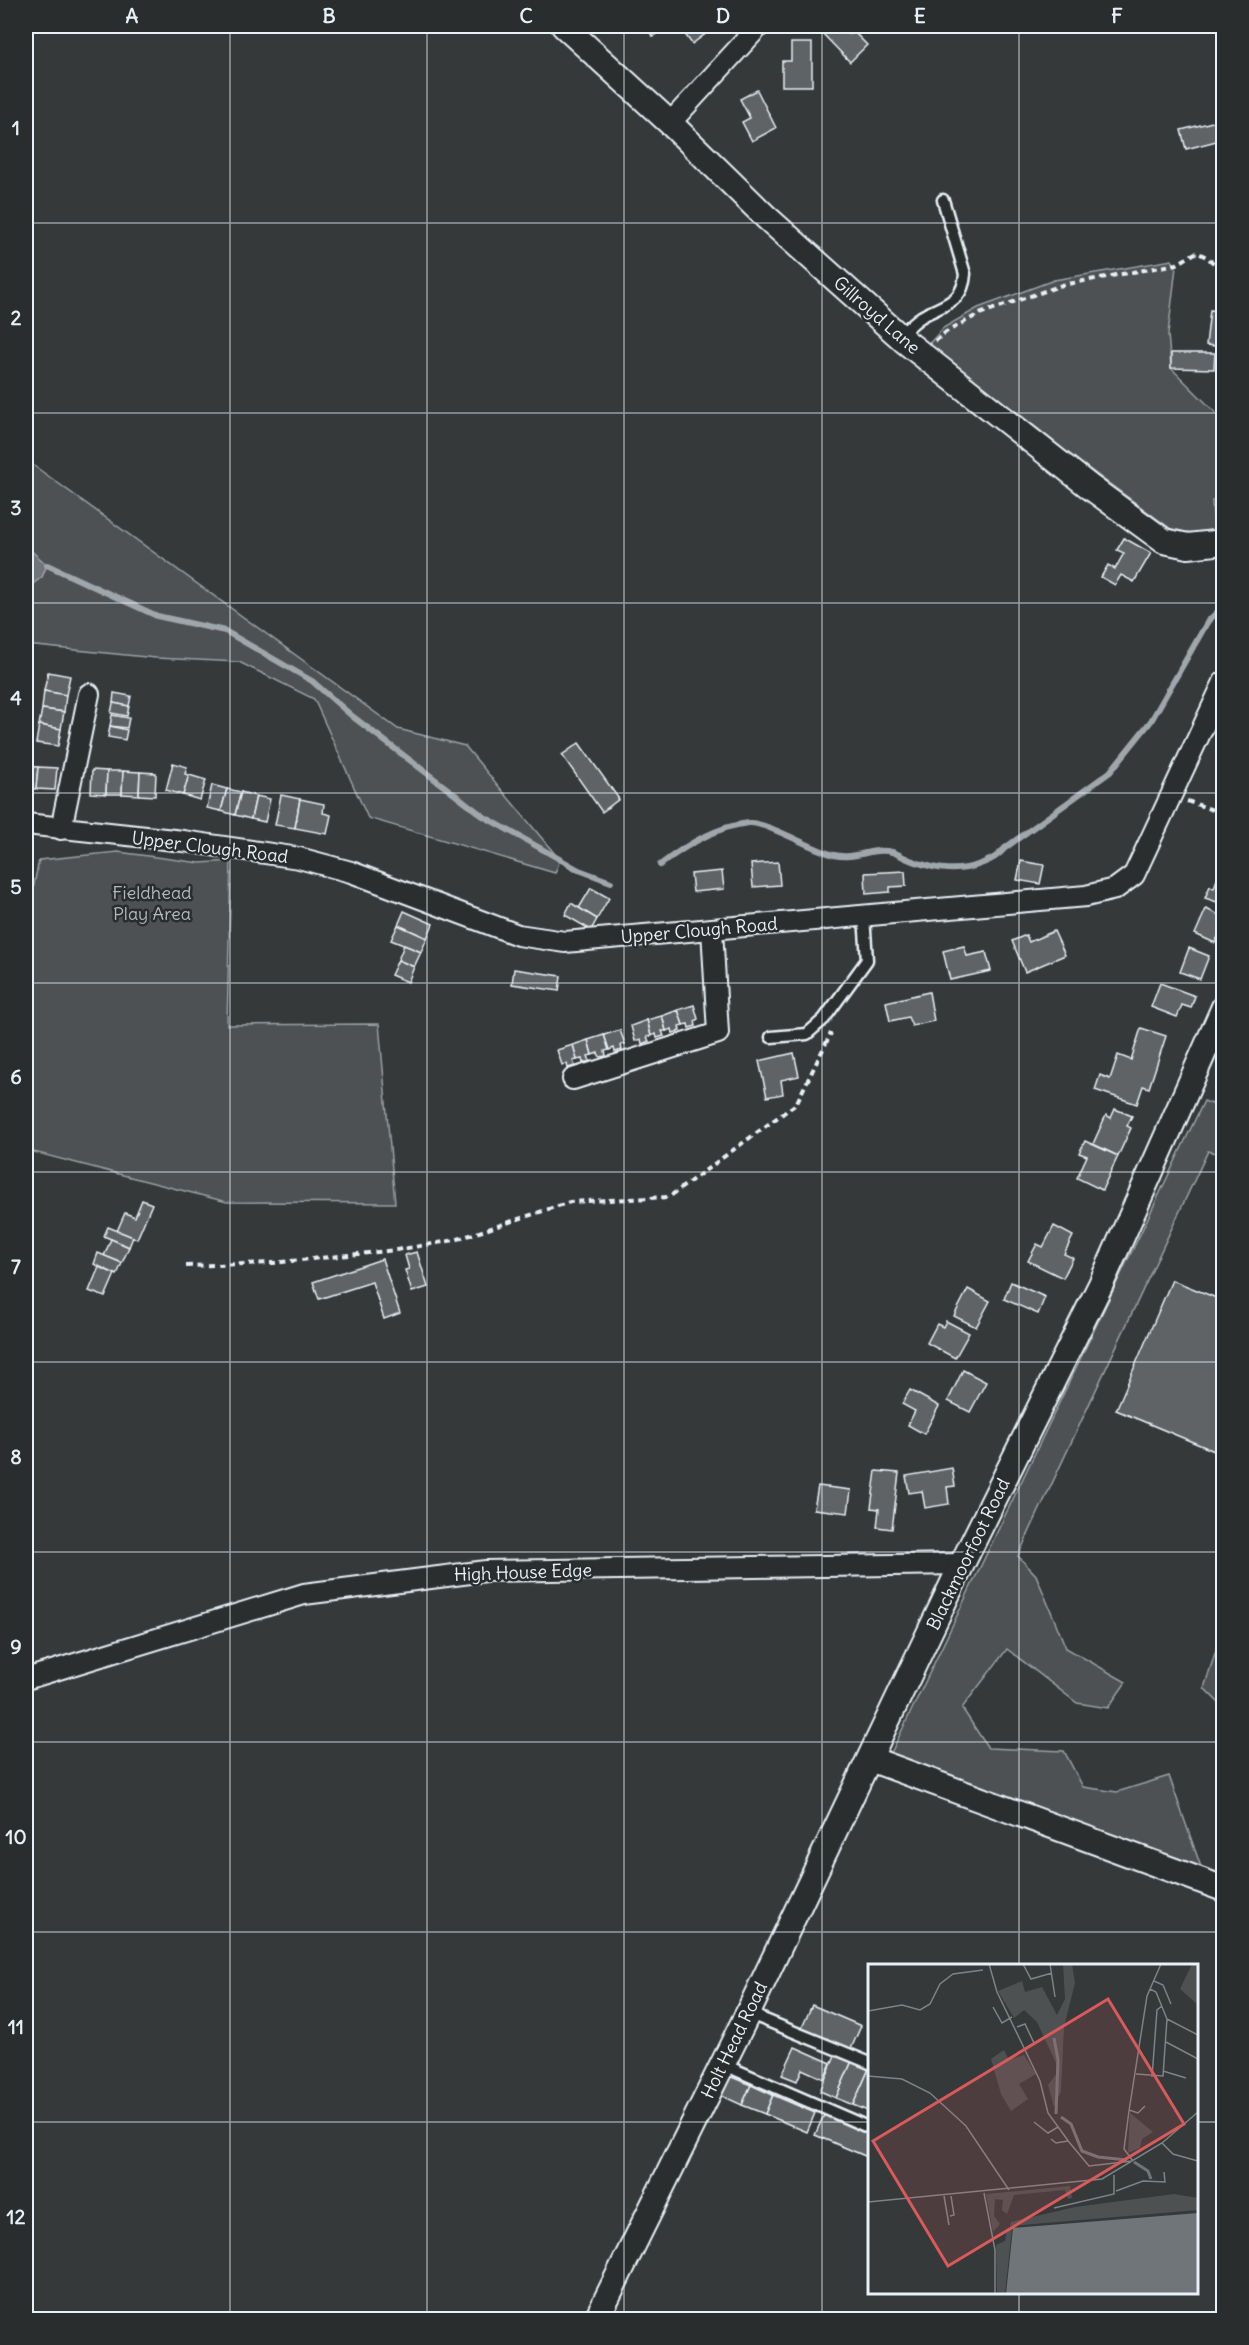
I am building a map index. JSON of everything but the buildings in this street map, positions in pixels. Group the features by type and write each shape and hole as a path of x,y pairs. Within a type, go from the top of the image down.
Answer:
{"street":[{"name":"Gillroyd Lane","path":"564,26 670,123 766,217 900,336 1090,487 1164,541 1188,546 1224,542"},
{"path":"670,123 759,26"},
{"name":"Upper Clough Road","path":"26,824 183,841 299,858 351,872 518,935 566,942 1086,896 1115,889 1134,875 1224,682"},
{"path":"61,829 88,694"},
{"path":"573,1079 718,1033 712,929"},
{"name":"Blackmoorfoot Road","path":"870,1759 962,1564 1101,1284 1224,1006"},
{"name":"High House Edge","path":"26,1679 304,1594 486,1571 962,1564"},
{"path":"870,1759 1224,1889"},
{"name":"Holt Head Road","path":"596,2319 870,1759"}],"lane":[{"path":"900,336 919,318 957,298 964,287 965,274 943,200"},
{"path":"771,1037 807,1034 824,1018 867,960 864,916"},
{"path":"747,2013 868,2062"},
{"path":"722,2064 868,2127"}],"path":[{"path":"921,354 946,332 979,314 1062,285 1177,264 1197,252 1208,258 1224,273"},
{"path":"1172,796 1224,814"},
{"path":"186,1266 273,1263 396,1250 455,1240 570,1202 669,1197 796,1104 833,1028"}],"green space":[{"path":"1172,260 1176,267 1168,334 1171,368 1223,420 1223,500 1212,501 1214,533 1198,537 1178,534 1047,438 928,345 943,328 978,308 1054,280"},
{"path":"26,460 398,729 465,746 560,860 555,873 368,818 314,699 239,662 156,658 26,645"},
{"name":"Fieldhead Play Area","path":"118,852 200,863 231,861 227,1025 379,1024 395,1203 227,1202 26,1150 26,924 39,860"},
{"path":"1204,1101 1223,1108 1223,1155 1208,1151 1018,1556 1036,1575 1066,1648 1126,1682 1108,1708 1077,1703 1007,1649 962,1708 988,1748 1064,1751 1083,1787 1117,1792 1169,1776 1201,1867 891,1753"},
{"path":"1223,1628 1223,1707 1204,1688"}],"shaded area":[{"path":"26,546 47,565 42,577 26,589"}],"waterway":[{"path":"47,565 157,616 225,631 312,681 352,716 483,816 579,870 611,882"},
{"path":"660,865 690,844 713,833 749,823 767,827 834,855 849,856 884,851 922,864 948,869 965,868 990,860 1110,772 1151,721 1208,621 1224,606"}]}
